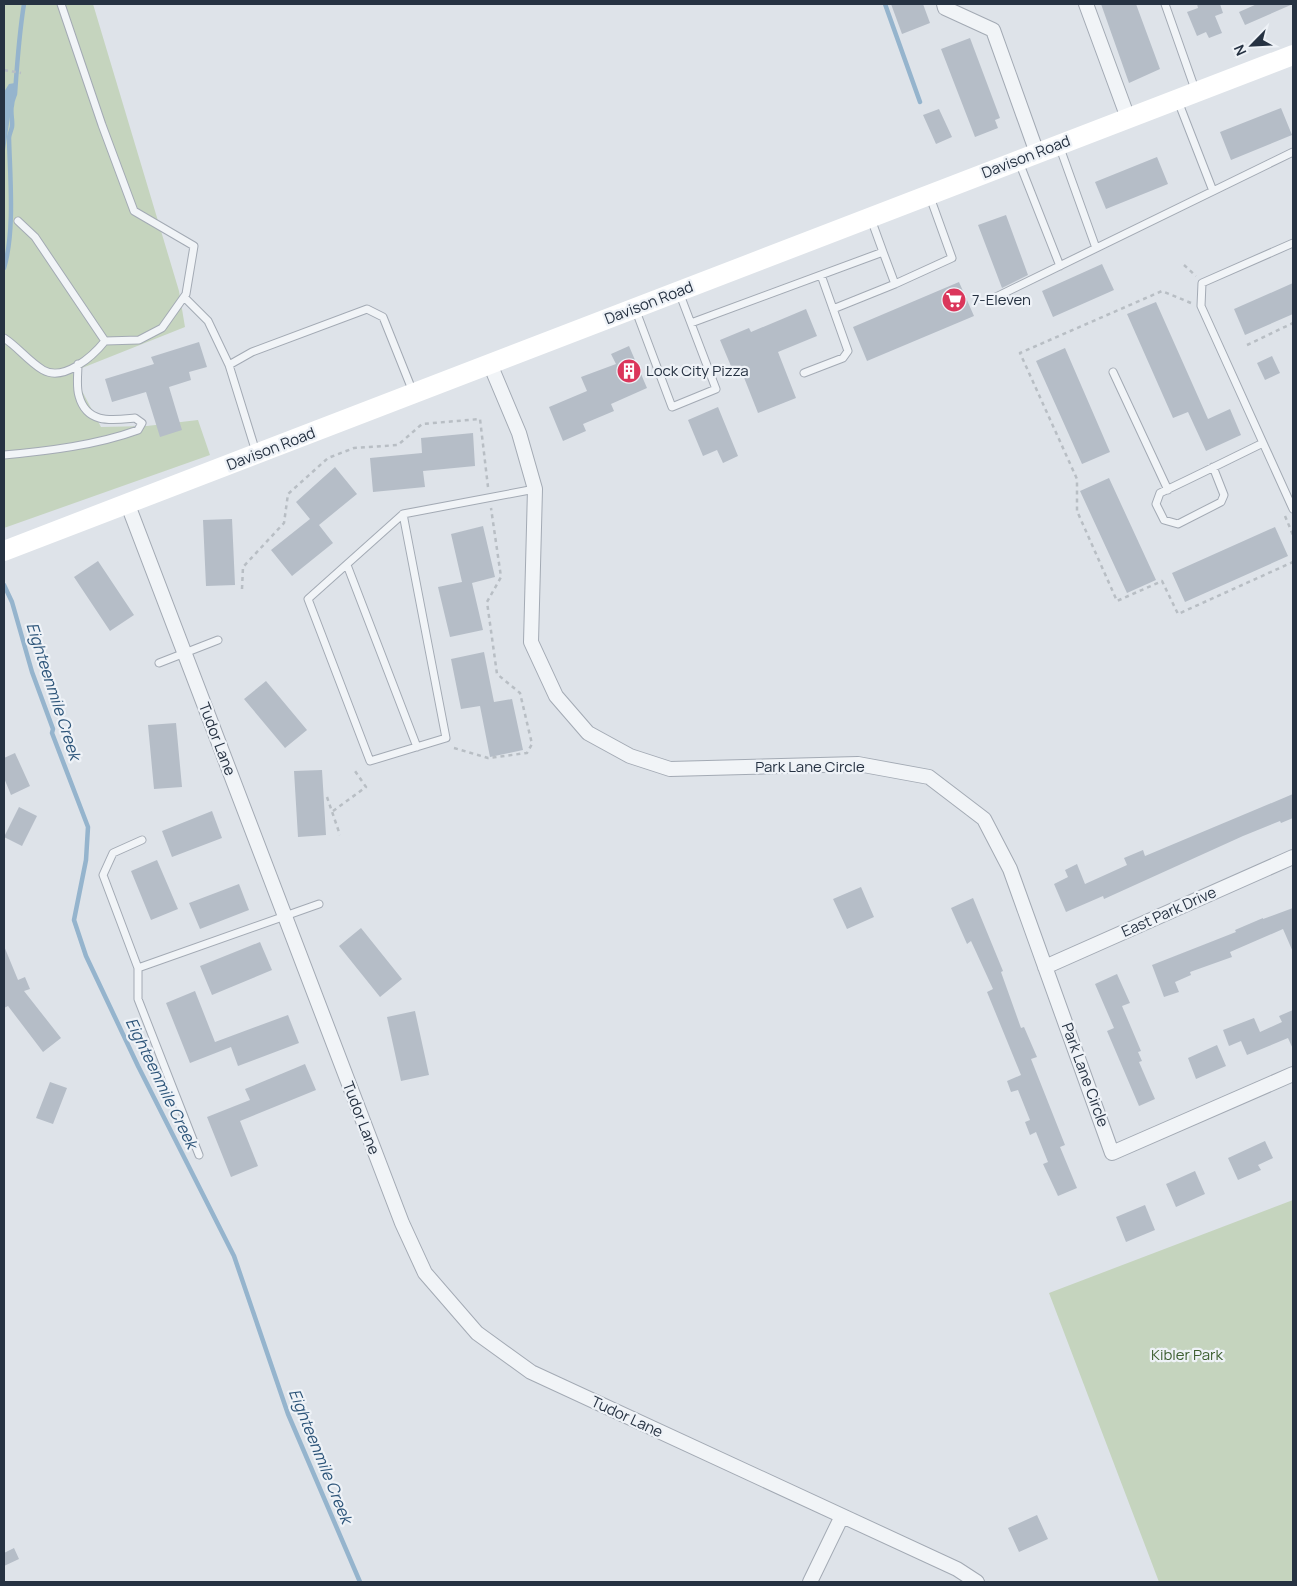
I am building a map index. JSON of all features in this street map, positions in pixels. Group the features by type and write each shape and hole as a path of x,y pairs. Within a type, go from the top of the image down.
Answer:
{"street":[{"path":"944,4 945,8 993,30 1027,157"},
{"path":"1086,4 1128,118"},
{"name":"Davison Road","path":"4,550 128,505 1293,55"},
{"name":"Park Lane Circle","path":"490,364 519,433 535,489 532,642 556,696 588,733 630,756 670,769 858,764 929,777 984,819 1010,869 1112,1153 1293,1074"},
{"name":"Tudor Lane","path":"128,505 402,1224 425,1273 478,1333 530,1372 957,1568 976,1582"},
{"name":"East Park Drive","path":"1045,967 1293,857"},
{"path":"810,1582 842,1516"}],"lane":[{"path":"4,338 44,371 58,373 93,355 105,341 140,340 162,328 184,297 194,246 134,211 102,125 61,4"},
{"path":"1165,4 1213,191"},
{"path":"1058,145 1096,248"},
{"path":"996,297 1293,152"},
{"path":"1027,157 1060,266"},
{"path":"833,309 952,258 930,195"},
{"path":"870,218 895,284"},
{"path":"18,221 35,237 105,341"},
{"path":"1293,243 1202,283 1201,306 1293,509"},
{"path":"691,323 883,252"},
{"path":"804,373 843,358 848,351 821,275"},
{"path":"635,308 672,407 716,389 679,291"},
{"path":"184,297 208,321 229,365 257,454"},
{"path":"229,365 252,352 367,309 384,317 414,394"},
{"path":"4,455 32,453 119,437 138,430 142,423 135,418 104,420 90,415 78,396 78,364"},
{"path":"1113,372 1168,490"},
{"path":"1214,467 1224,495 1221,502 1178,524 1164,520 1156,504 1160,494 1214,467 1263,443"},
{"path":"403,514 446,738 370,761 308,599 403,514 535,489"},
{"path":"347,565 417,747"},
{"path":"159,664 218,640"},
{"path":"142,840 113,853 103,874 138,968 138,999 199,1155"},
{"path":"138,968 319,904"}],"path":[{"path":"4,70 21,73"},
{"path":"1184,265 1202,283"},
{"path":"1247,344 1293,323"},
{"path":"242,589 243,568 284,523 288,494 328,458 354,448 398,445 422,424 480,419 501,577 486,602 497,674 520,693 532,744 527,753 488,758 454,748"},
{"path":"333,811 366,788 355,771"},
{"path":"327,797 340,835"}],"green space":[{"path":"4,4 93,4 179,291 185,327 72,372 101,427 147,426 198,420 210,455 4,528"},
{"name":"Kibler Park","path":"1293,1200 1293,1582 1159,1582 1049,1293"}],"water":[{"path":"15,83 5,150 4,92 9,84"}],"building":[{"path":"891,4 923,4 930,23 902,34"},
{"path":"1101,4 1136,4 1160,69 1129,83"},
{"path":"1197,4 1220,4 1223,13 1215,16 1222,33 1209,38 1206,32 1197,36 1187,12 1198,8"},
{"path":"1257,4 1293,4 1245,25 1239,12"},
{"path":"970,38 1000,118 995,120 998,128 975,137 941,49"},
{"path":"1281,108 1292,135 1231,160 1220,132"},
{"path":"939,109 952,137 936,144 923,115"},
{"path":"1157,157 1168,184 1106,209 1095,182"},
{"path":"1006,215 1028,275 1002,288 978,225"},
{"path":"1102,264 1114,290 1053,317 1042,291"},
{"path":"959,282 974,316 867,361 853,327"},
{"path":"1293,283 1293,314 1245,335 1234,309"},
{"path":"1156,302 1208,419 1230,409 1241,435 1206,451 1188,412 1173,418 1127,314"},
{"path":"806,309 817,336 778,352 796,398 758,413 743,375 736,378 720,340 749,328 751,332"},
{"path":"199,342 207,367 189,372 191,380 169,387 182,430 160,437 146,392 112,402 105,379 154,364 151,357"},
{"path":"629,346 647,388 611,404 614,411 583,424 586,431 563,441 549,407 587,391 581,377 616,364 611,354"},
{"path":"1065,348 1110,452 1082,464 1036,361"},
{"path":"1272,356 1280,373 1265,380 1257,363"},
{"path":"718,407 738,456 723,463 717,450 703,456 688,420"},
{"path":"473,433 475,466 423,471 425,487 373,492 370,458 422,453 421,438"},
{"path":"335,467 357,494 319,525 333,543 292,576 271,550 310,519 296,502"},
{"path":"1109,478 1156,580 1127,593 1080,491"},
{"path":"232,519 235,585 206,586 203,520"},
{"path":"483,526 495,577 472,583 483,630 450,637 438,587 462,582 451,534"},
{"path":"1275,527 1288,556 1185,602 1172,573"},
{"path":"98,561 134,615 110,631 74,577"},
{"path":"484,652 494,702 512,699 523,750 490,757 480,706 461,709 451,659"},
{"path":"266,681 307,730 285,748 244,699"},
{"path":"176,723 182,787 154,789 148,725"},
{"path":"15,753 30,786 11,795 4,778 4,758"},
{"path":"322,770 326,835 298,837 294,771"},
{"path":"1293,794 1293,818 1281,823 1280,821 1243,836 1104,899 1103,896 1066,912 1054,884 1068,877 1065,870 1077,864 1085,884 1127,865 1124,858 1143,850 1145,856"},
{"path":"19,807 37,816 22,846 4,837"},
{"path":"212,811 222,838 172,857 162,831"},
{"path":"157,860 178,909 151,920 131,871"},
{"path":"239,884 249,910 200,929 189,903"},
{"path":"861,887 874,917 847,929 833,899"},
{"path":"973,898 1003,971 1001,972 1021,1028 1024,1027 1037,1057 1031,1059 1065,1145 1060,1147 1077,1188 1058,1196 1043,1164 1048,1162 1036,1132 1030,1135 1025,1122 1030,1120 1018,1090 1011,1092 1007,1081 1021,1075 987,992 993,989 971,941 967,944 951,908"},
{"path":"1293,908 1293,952 1283,929 1230,952 1232,957 1190,972 1191,975 1175,982 1179,992 1164,997 1152,965 1236,932 1235,930 1263,918"},
{"path":"361,928 402,979 380,997 339,946"},
{"path":"260,942 272,970 212,995 200,966"},
{"path":"4,946 18,980 25,977 30,989 24,991 61,1038 43,1052 8,1006 4,1008"},
{"path":"1117,974 1130,1003 1122,1006 1141,1051 1138,1052 1142,1061 1139,1062 1155,1099 1139,1106 1107,1031 1114,1028 1095,984"},
{"path":"195,991 215,1042 288,1015 299,1043 238,1066 231,1047 190,1063 166,1003"},
{"path":"1293,1010 1293,1049 1288,1038 1247,1055 1241,1041 1229,1046 1223,1030 1254,1018 1260,1032 1282,1022 1279,1016"},
{"path":"415,1011 429,1075 401,1081 387,1017"},
{"path":"1217,1045 1226,1066 1196,1079 1188,1058"},
{"path":"305,1064 316,1090 240,1121 258,1166 231,1177 207,1117 250,1100 245,1089"},
{"path":"50,1082 67,1088 53,1124 36,1118"},
{"path":"1265,1141 1273,1158 1258,1165 1261,1170 1238,1180 1228,1158"},
{"path":"1195,1171 1205,1194 1176,1207 1166,1184"},
{"path":"1145,1205 1155,1230 1126,1242 1116,1217"},
{"path":"1037,1515 1048,1539 1019,1552 1008,1528"},
{"path":"14,1548 19,1559 4,1566 4,1553"}],"waterway":[{"name":"Eighteenmile Creek","path":"4,268 10,238 11,221 9,137 12,127 11,108 15,94 19,38 24,4"},
{"path":"885,4 920,102"},
{"name":"Eighteenmile Creek","path":"4,585 12,602 32,672 53,729 52,733 88,827 86,860 74,920 86,956 138,1066 234,1256 288,1414 360,1582"}],"place":[{"name":"7-Eleven","path":"954,300"},
{"name":"Lock City Pizza","path":"629,371"}]}
